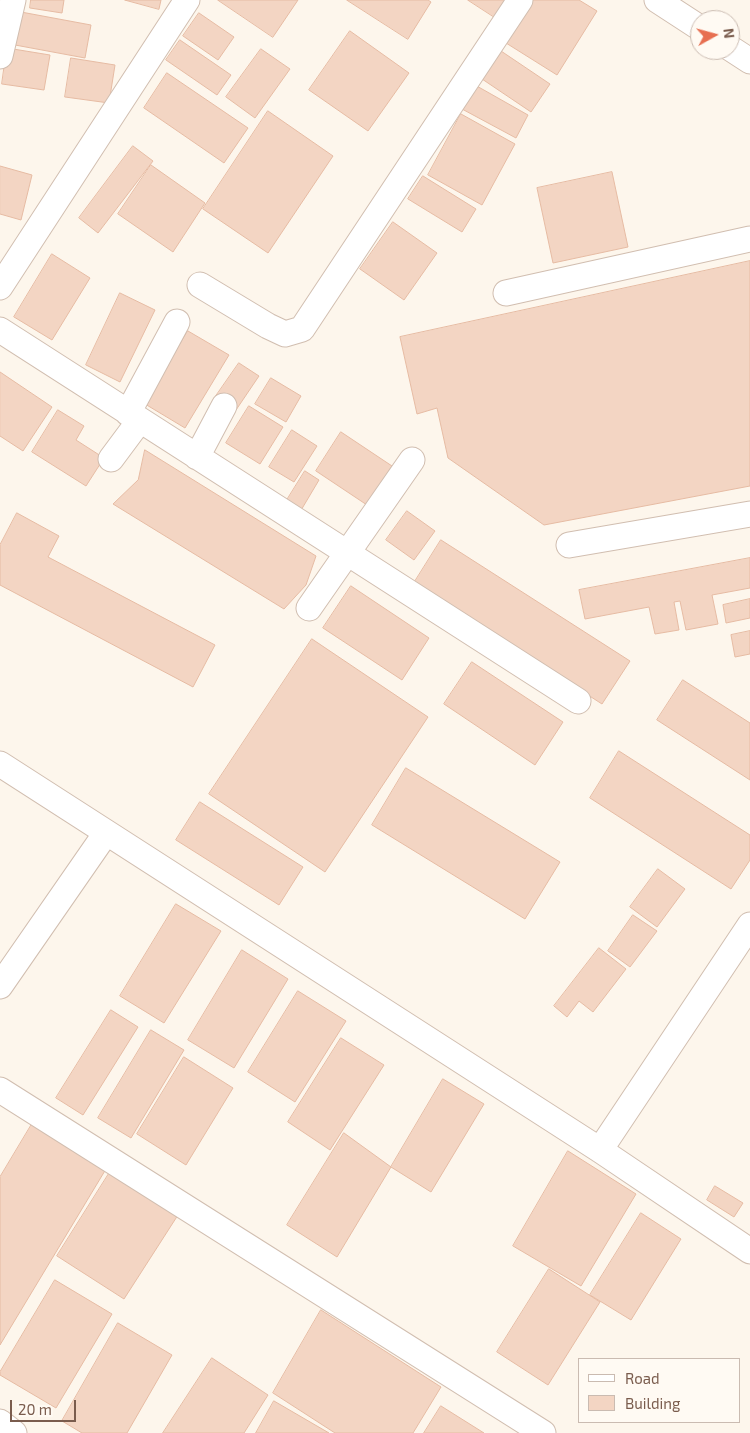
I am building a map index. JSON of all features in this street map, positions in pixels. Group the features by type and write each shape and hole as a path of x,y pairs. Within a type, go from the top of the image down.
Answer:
{"street":[{"path":"1,46 13,0"},
{"path":"0,287 187,0"},
{"path":"200,285 268,326 285,334 302,329 520,0"},
{"path":"657,0 690,21"},
{"path":"506,293 750,239"},
{"path":"112,459 177,322"},
{"path":"0,330 578,701"},
{"path":"197,457 224,406"},
{"path":"308,608 412,460"},
{"path":"569,545 750,514"},
{"path":"0,764 749,1248"},
{"path":"0,986 106,833"},
{"path":"600,1150 750,925"},
{"path":"0,1090 542,1433"},
{"path":"0,1422 14,1433"}],"building":[{"path":"31,0 64,0 62,13 30,8"},
{"path":"125,0 161,0 159,9"},
{"path":"218,0 298,0 273,37"},
{"path":"347,0 428,0 431,2 408,39"},
{"path":"468,0 507,0 496,18"},
{"path":"533,0 579,0 597,11 557,75 506,43"},
{"path":"21,12 91,25 85,58 15,45"},
{"path":"199,13 234,37 218,60 183,36"},
{"path":"350,31 409,73 368,131 309,90"},
{"path":"180,40 231,75 217,95 166,60"},
{"path":"7,48 50,55 44,90 2,84"},
{"path":"261,49 290,69 255,118 226,97"},
{"path":"501,51 550,84 531,112 482,79"},
{"path":"71,58 115,65 109,103 65,97"},
{"path":"167,73 248,128 224,163 144,108"},
{"path":"475,85 528,115 516,138 462,109"},
{"path":"268,111 333,156 268,253 203,209"},
{"path":"461,114 515,144 482,205 428,175"},
{"path":"133,146 153,161 98,233 79,218"},
{"path":"151,165 205,203 173,252 118,214"},
{"path":"0,166 32,175 21,220 0,214"},
{"path":"612,172 628,247 553,263 537,188"},
{"path":"423,176 476,209 462,232 408,199"},
{"path":"393,222 437,253 404,300 360,269"},
{"path":"52,254 90,278 52,340 14,317"},
{"path":"750,261 750,486 544,525 448,458 437,408 417,414 400,337"},
{"path":"120,293 155,310 120,382 86,365"},
{"path":"188,331 229,355 185,428 145,404"},
{"path":"239,363 259,376 236,410 216,396"},
{"path":"0,372 52,407 23,451 0,436"},
{"path":"271,378 301,396 286,422 255,404"},
{"path":"249,406 283,427 260,464 226,443"},
{"path":"58,410 84,426 76,440 104,458 86,486 32,452"},
{"path":"292,430 317,446 294,482 269,467"},
{"path":"341,432 392,466 367,505 316,471"},
{"path":"145,450 316,556 306,585 284,609 113,504 138,480"},
{"path":"305,471 319,480 297,517 282,508"},
{"path":"407,511 435,531 414,560 386,540"},
{"path":"17,513 59,536 48,557 215,645 193,687 0,585 0,545"},
{"path":"441,540 630,661 602,704 414,583"},
{"path":"750,558 750,588 712,595 718,624 686,630 680,601 674,602 679,630 655,634 649,607 585,619 579,590"},
{"path":"351,586 429,638 402,680 323,628"},
{"path":"750,599 750,618 726,623 723,605"},
{"path":"750,631 750,654 735,657 731,635"},
{"path":"312,639 428,717 325,872 209,794"},
{"path":"472,662 563,722 535,765 444,704"},
{"path":"683,680 750,723 750,780 657,720"},
{"path":"619,751 750,835 750,860 731,889 590,798"},
{"path":"406,768 560,862 525,919 372,825"},
{"path":"200,802 303,867 279,905 176,840"},
{"path":"658,869 685,889 657,927 630,907"},
{"path":"176,904 221,931 164,1023 120,996"},
{"path":"633,915 657,931 630,967 608,951"},
{"path":"599,948 626,969 593,1012 579,1001 567,1017 554,1006"},
{"path":"242,950 288,979 234,1068 188,1040"},
{"path":"298,991 346,1021 295,1102 248,1072"},
{"path":"111,1010 138,1027 83,1115 56,1098"},
{"path":"151,1030 184,1050 131,1138 98,1118"},
{"path":"341,1038 384,1065 330,1150 288,1122"},
{"path":"184,1057 233,1088 186,1165 137,1134"},
{"path":"443,1079 484,1104 431,1192 391,1167"},
{"path":"32,1124 106,1169 0,1345 0,1177"},
{"path":"344,1133 391,1167 337,1257 287,1225"},
{"path":"568,1151 636,1194 581,1286 513,1246"},
{"path":"110,1172 178,1215 124,1299 57,1256"},
{"path":"715,1186 743,1203 734,1217 707,1200"},
{"path":"641,1213 681,1239 631,1320 590,1295"},
{"path":"549,1269 600,1302 548,1385 497,1352"},
{"path":"55,1280 112,1314 56,1408 0,1375 0,1372"},
{"path":"321,1310 441,1387 413,1433 335,1433 273,1393"},
{"path":"118,1323 172,1355 127,1433 82,1433 62,1421"},
{"path":"212,1358 268,1395 244,1433 163,1433"},
{"path":"274,1401 329,1433 256,1433"},
{"path":"441,1406 484,1433 424,1433"}]}
